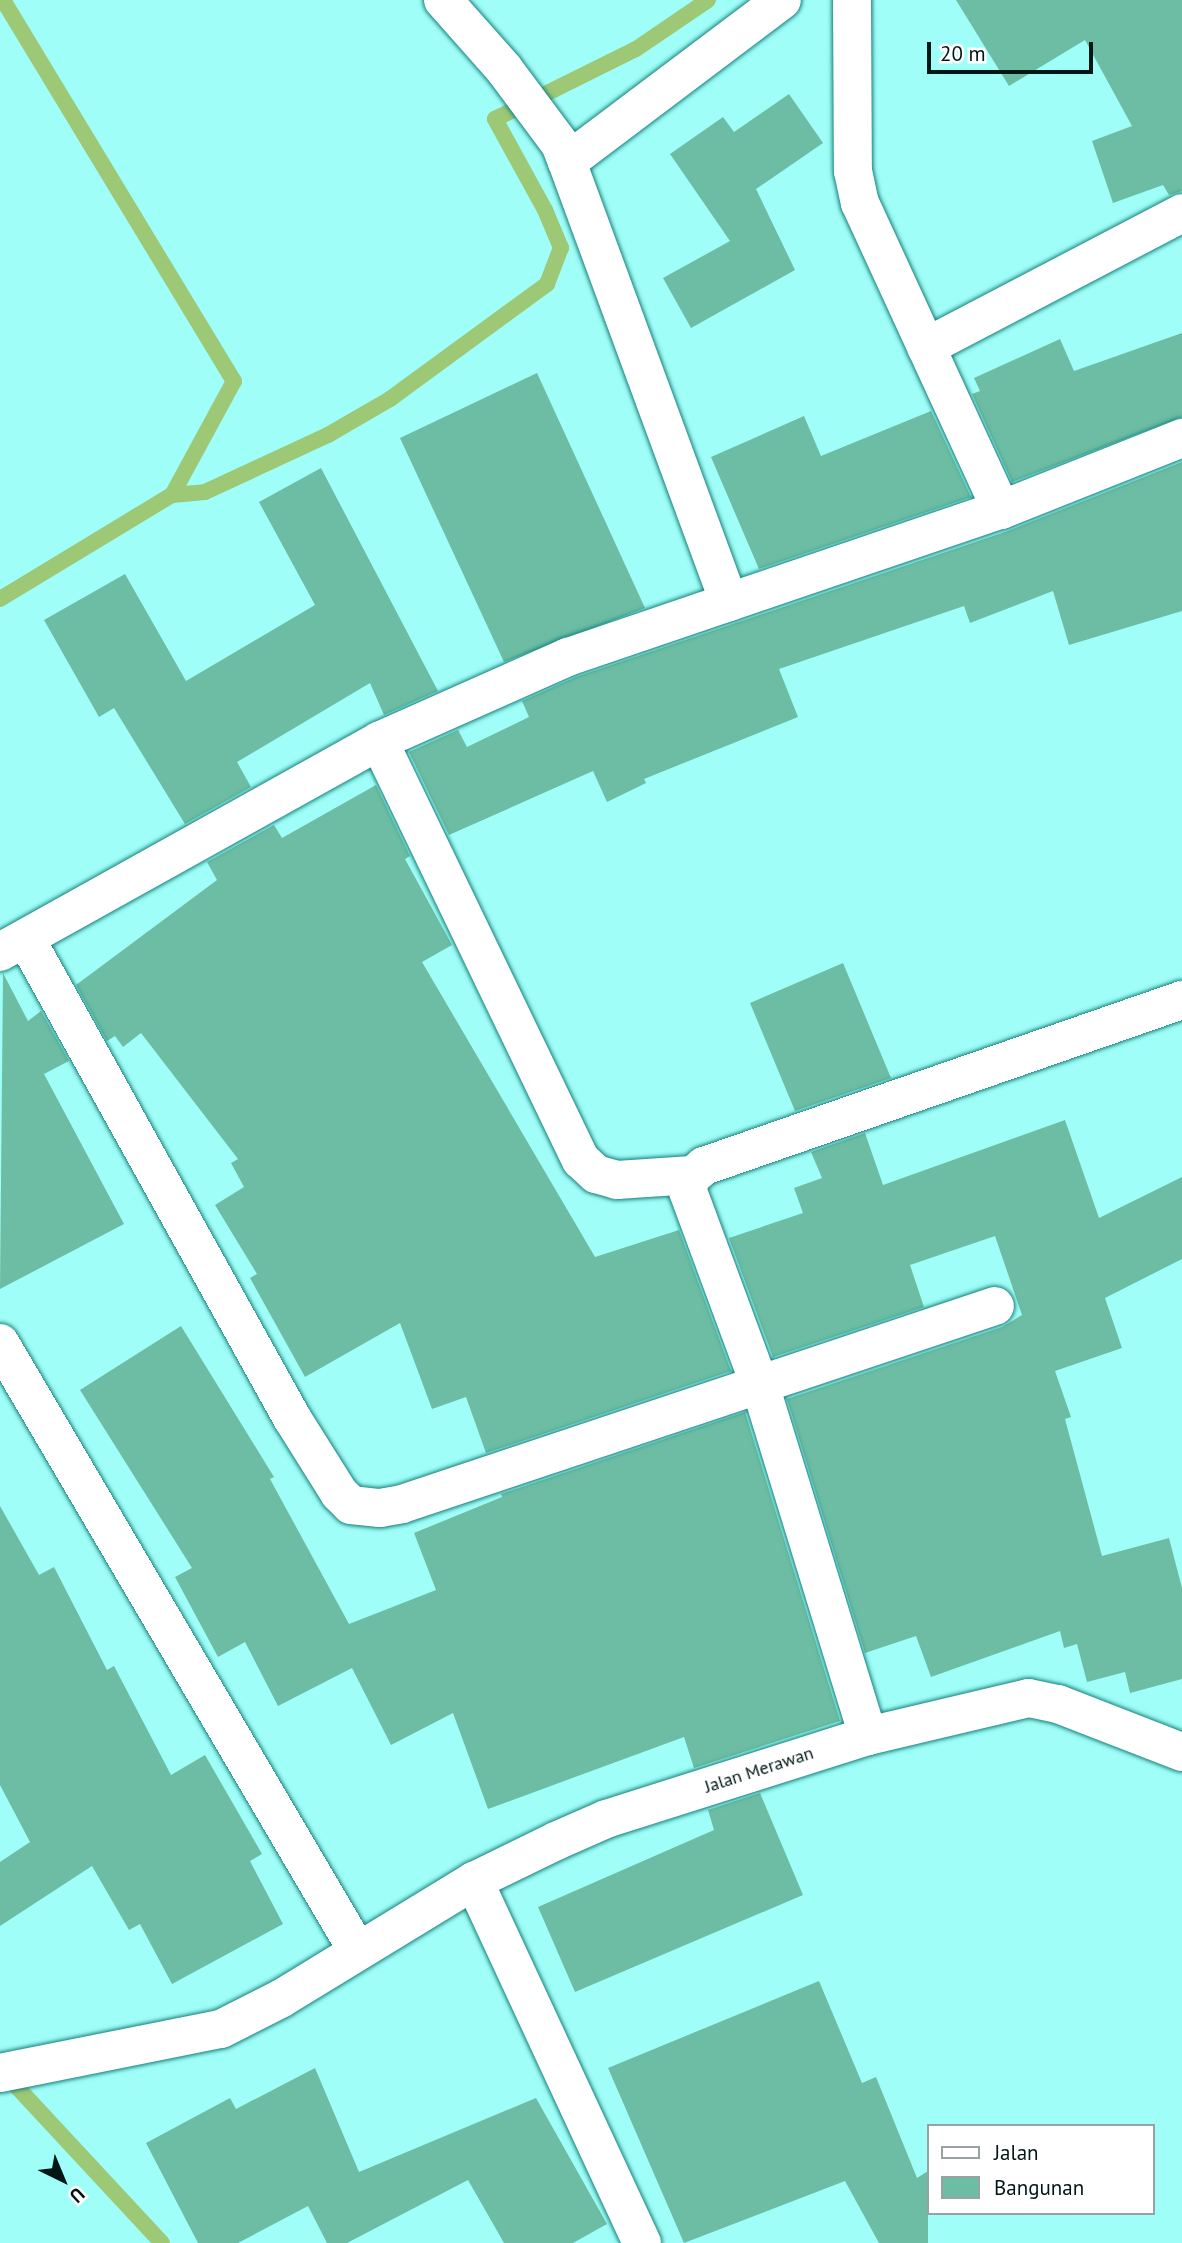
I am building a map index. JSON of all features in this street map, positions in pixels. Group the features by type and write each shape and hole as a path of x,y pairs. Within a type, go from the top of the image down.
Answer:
{"street":[{"path":"443,0 504,69 564,153 729,602"},
{"path":"564,153 782,0"},
{"path":"852,0 853,171 860,203 1001,510"},
{"path":"926,347 1182,213"},
{"path":"995,1306 402,1504 380,1508 351,1505 292,1418 13,946 379,741 568,657 1001,510 1182,438"},
{"path":"379,741 581,1160 596,1174 617,1180 692,1175 704,1166 938,1082 1182,1000"},
{"path":"692,1175 688,1191 760,1386 868,1736"},
{"path":"0,1343 357,1950"},
{"name":"Jalan Merawan","path":"0,2073 41,2067 221,2029 282,1998 474,1881 607,1819 868,1736 1029,1698 1058,1704 1182,1752"},
{"path":"474,1881 642,2243"}],"building":[{"path":"956,0 1182,0 1182,191 1169,195 1163,185 1113,203 1092,141 1132,126 1085,40 1009,86"},
{"path":"789,94 823,143 756,189 795,270 691,328 663,278 730,241 670,154 723,117 734,132"},
{"path":"1182,333 1182,417 1012,482 972,394 980,391 974,378 1060,339 1074,371"},
{"path":"537,373 645,608 504,662 400,438"},
{"path":"931,411 971,497 759,569 711,457 804,416 821,456"},
{"path":"1182,462 1182,611 1069,645 1053,591 970,623 964,606 779,669 798,717 644,779 646,783 607,802 593,771 449,835 409,752 458,730 467,747 529,717 522,701 576,677 1008,531"},
{"path":"321,468 438,691 384,715 370,683 237,762 251,787 185,824 114,708 99,717 44,620 125,574 186,681 315,605 259,502"},
{"path":"376,785 410,856 405,859 452,945 422,962 595,1257 679,1230 731,1371 486,1453 466,1397 432,1409 400,1323 305,1377 250,1278 257,1274 215,1205 244,1187 231,1163 238,1159 141,1033 123,1047 115,1036 107,1041 76,985 217,880 207,862 274,825 282,838"},
{"path":"843,963 891,1078 795,1111 750,1003"},
{"path":"3,973 28,1021 41,1011 69,1061 44,1074 124,1224 0,1289"},
{"path":"1065,1120 1099,1218 1182,1177 1182,1259 1105,1298 1122,1348 1055,1371 1071,1417 1065,1419 1102,1556 1169,1538 1182,1588 1182,1679 1130,1693 1125,1672 1087,1682 1077,1644 1064,1648 1060,1631 931,1677 916,1636 865,1653 787,1399 1002,1327 1022,1315 995,1236 910,1265 924,1307 773,1357 729,1238 803,1213 794,1188 822,1178 811,1152 865,1133 883,1185"},
{"path":"181,1326 274,1477 270,1479 349,1624 436,1590 414,1533 502,1497 501,1494 745,1412 840,1721 694,1768 684,1737 488,1809 453,1713 391,1745 352,1668 278,1706 245,1642 218,1657 175,1577 192,1568 80,1390"},
{"path":"0,1506 39,1575 54,1567 107,1670 114,1666 171,1775 205,1755 262,1854 250,1861 283,1924 172,1984 140,1924 129,1930 92,1866 0,1926 0,1862 30,1842 0,1785"},
{"path":"760,1793 803,1895 575,1992 538,1907 714,1830 708,1810"},
{"path":"819,1981 862,2083 876,2077 917,2178 926,2172 928,2243 879,2243 845,2181 684,2243 608,2068"},
{"path":"315,2068 359,2172 536,2098 607,2224 573,2243 504,2243 468,2180 347,2243 327,2243 308,2206 238,2243 198,2243 146,2143 230,2098 236,2109"}],"waterway":[{"path":"3,0 234,381 172,495"},
{"path":"0,599 172,495 205,492 328,435 390,399 547,284 561,248 545,210 495,119 636,49 708,0"},
{"path":"4,2073 162,2243"}]}
